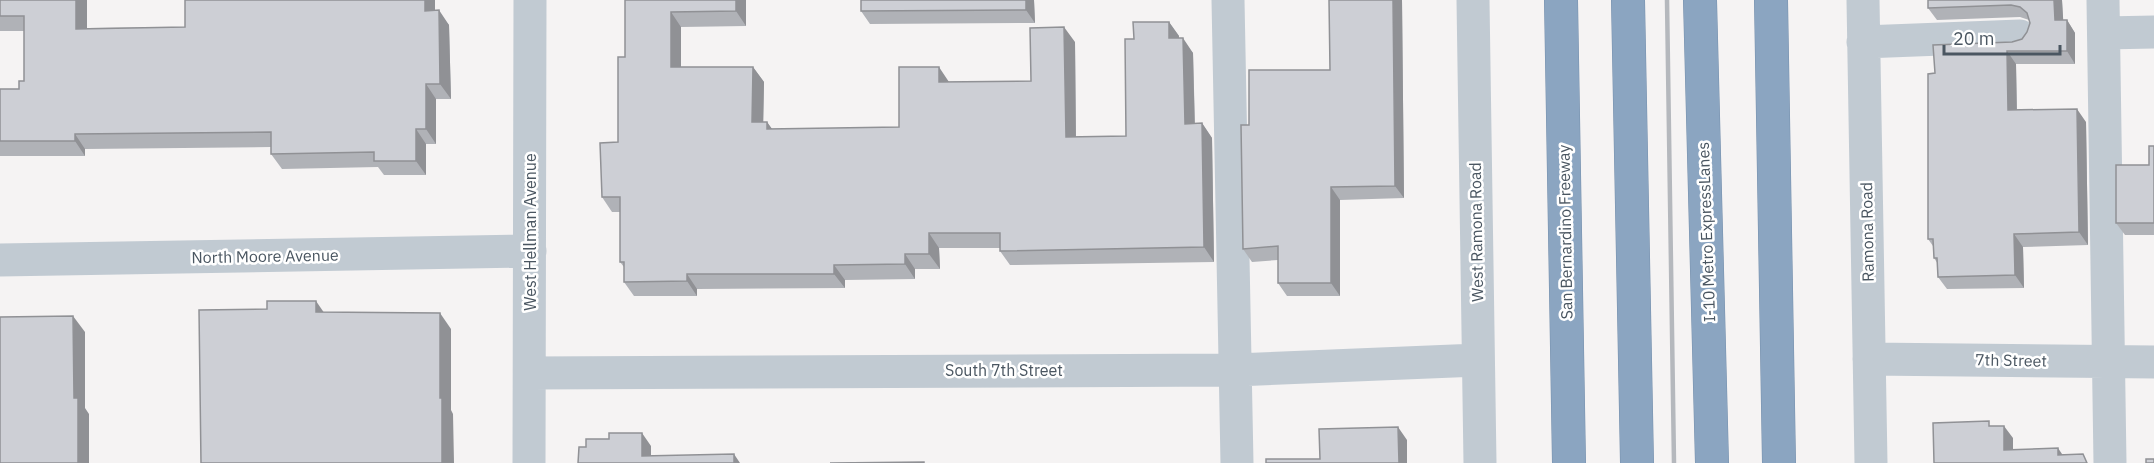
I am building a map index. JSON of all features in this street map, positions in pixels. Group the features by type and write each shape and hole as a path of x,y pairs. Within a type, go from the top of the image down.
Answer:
{"highway":[{"name":"San Bernardino Freeway","path":"1561,0 1569,463"},
{"path":"1628,0 1637,463"},
{"name":"I-10 Metro ExpressLanes","path":"1700,0 1712,463"},
{"path":"1771,0 1779,463"}],"street":[{"name":"West Hellman Avenue","path":"529,463 530,0"},
{"path":"1228,0 1237,463"},
{"name":"West Ramona Road","path":"1473,0 1480,463"},
{"name":"Ramona Road","path":"1863,0 1871,463"},
{"path":"2103,0 2110,463"},
{"path":"2104,33 2154,32"},
{"path":"1863,42 2020,36"},
{"name":"North Moore Avenue","path":"0,260 530,251"},
{"name":"7th Street","path":"1869,359 2154,362"},
{"name":"South 7th Street","path":"530,373 1235,370 1478,360"}],"building":[{"path":"0,0 76,0 76,29 185,27 185,0 425,0 425,11 439,10 440,84 426,84 426,129 416,129 416,161 374,161 374,152 271,154 271,132 75,134 75,141 0,141 0,89 19,89 19,81 24,81 24,16 0,16"},
{"path":"625,0 736,0 736,11 671,12 671,67 753,67 752,122 767,122 767,129 899,127 899,67 939,67 939,82 1031,81 1030,28 1064,27 1066,137 1126,136 1125,39 1134,39 1133,22 1169,22 1169,38 1183,38 1185,124 1202,123 1204,247 1000,251 1000,233 929,233 929,254 905,254 905,264 834,265 834,274 687,274 687,281 624,282 624,262 620,262 620,197 602,197 600,143 618,142 618,57 625,57"},
{"path":"861,0 1026,0 1026,10 861,11"},
{"path":"1329,0 1393,0 1395,186 1331,187 1331,283 1278,283 1278,246 1243,249 1241,125 1249,125 1249,70 1330,70"},
{"path":"1928,0 2054,0 2055,20 2067,20 2067,51 2007,51 2008,110 2077,109 2079,232 2014,234 2015,275 1938,277 1933,239 1928,239 1928,74 1935,73 1933,45 2012,42 2022,39 2030,23 2027,13 2020,7 2011,5 1928,8"},
{"path":"2149,146 2154,146 2154,223 2116,223 2116,165 2149,165"},
{"path":"267,301 316,301 316,312 440,313 442,463 201,463 199,310 267,309"},
{"path":"73,316 74,398 78,398 78,463 0,463 0,317"},
{"path":"1989,421 1989,426 2004,426 2004,450 2058,448 2058,455 2083,454 2087,463 1934,463 1933,423"},
{"path":"1398,427 1399,463 1266,463 1266,459 1320,459 1319,429"},
{"path":"609,433 642,433 642,456 734,454 734,463 578,463 579,447 586,447 586,439 609,439"},
{"path":"2146,459 2154,459 2154,463 2146,463"},
{"path":"924,462 924,463 830,463"}],"railway":[{"path":"1667,0 1674,463"}]}
